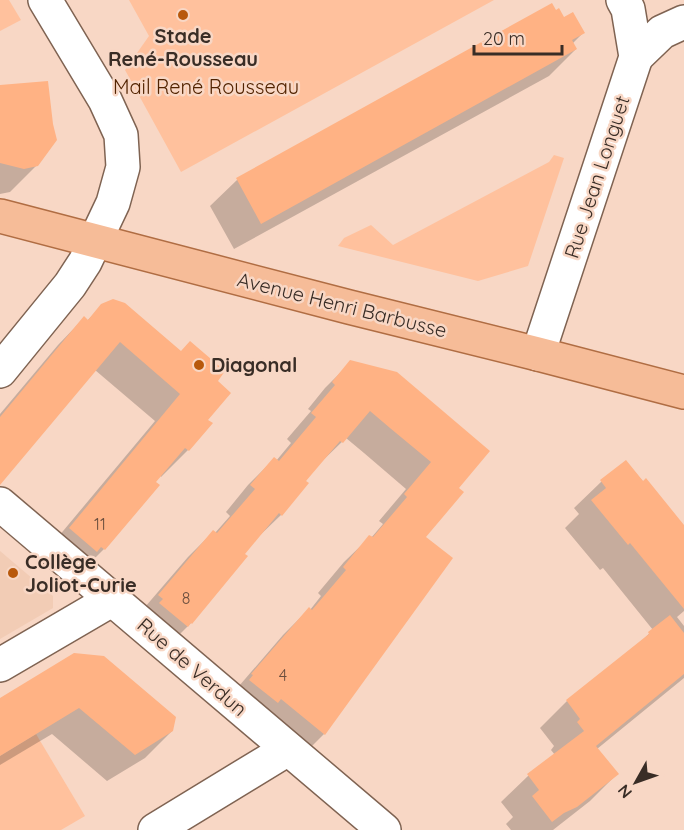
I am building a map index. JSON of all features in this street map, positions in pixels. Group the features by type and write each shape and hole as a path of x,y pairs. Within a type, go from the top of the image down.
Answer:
{"main road":[{"name":"Avenue Henri Barbusse","path":"0,216 684,392"}],"street":[{"path":"0,370 70,285 85,262 112,203 123,167 121,135 105,100 45,0"},
{"name":"Rue Jean Longuet","path":"538,354 636,57 628,9 623,0"},
{"path":"636,57 662,32 684,22"},
{"name":"Rue de Verdun","path":"0,504 384,830"},
{"path":"0,666 113,599"},
{"path":"155,830 288,749"}],"shaded area":[{"name":"Collège Joliot-Curie","path":"0,551 53,596 53,608 0,639"}],"green space":[{"path":"0,0 9,0 21,20 0,31"},
{"name":"Mail René Rousseau","path":"129,0 494,0 181,172 125,70 149,36"},
{"path":"554,155 564,158 528,266 478,281 338,246 344,238 371,225 393,245 549,162"},
{"path":"36,734 85,816 61,830 0,830 0,756"}],"building":[{"path":"552,3 556,10 559,8 564,17 573,12 585,33 572,40 577,49 261,224 236,178"},
{"path":"48,81 57,140 38,166 24,169 0,163 0,85"},
{"path":"113,299 125,303 181,351 190,341 225,371 218,381 231,393 208,420 213,423 189,451 185,448 156,482 160,485 105,550 101,547 97,552 69,528 180,394 120,342 0,485 0,417 84,316 88,320 101,304"},
{"path":"350,360 397,372 490,451 459,488 464,492 426,537 453,558 325,735 281,699 278,703 249,680 253,675 251,674 309,607 312,610 346,570 343,567 369,535 373,537 407,497 404,494 431,462 370,411 343,443 340,441 306,481 309,483 282,516 279,513 245,554 248,556 192,624 188,627 159,603 163,599 158,595 213,530 217,533 255,489 250,485 274,457 279,461 316,417 311,413 335,385 332,382"},
{"path":"626,460 643,481 646,478 684,525 684,609 591,500 606,488 600,480"},
{"path":"670,615 684,633 684,674 596,746 619,774 577,807 552,822 532,796 539,790 527,774 584,731 577,722 580,719 566,700"},
{"path":"74,653 104,656 176,717 173,731 135,755 79,708 0,756 0,698"}],"place":[{"name":"Stade René-Rousseau","path":"183,15"},
{"name":"Diagonal","path":"199,365"},
{"name":"Collège Joliot-Curie","path":"13,573"}]}
